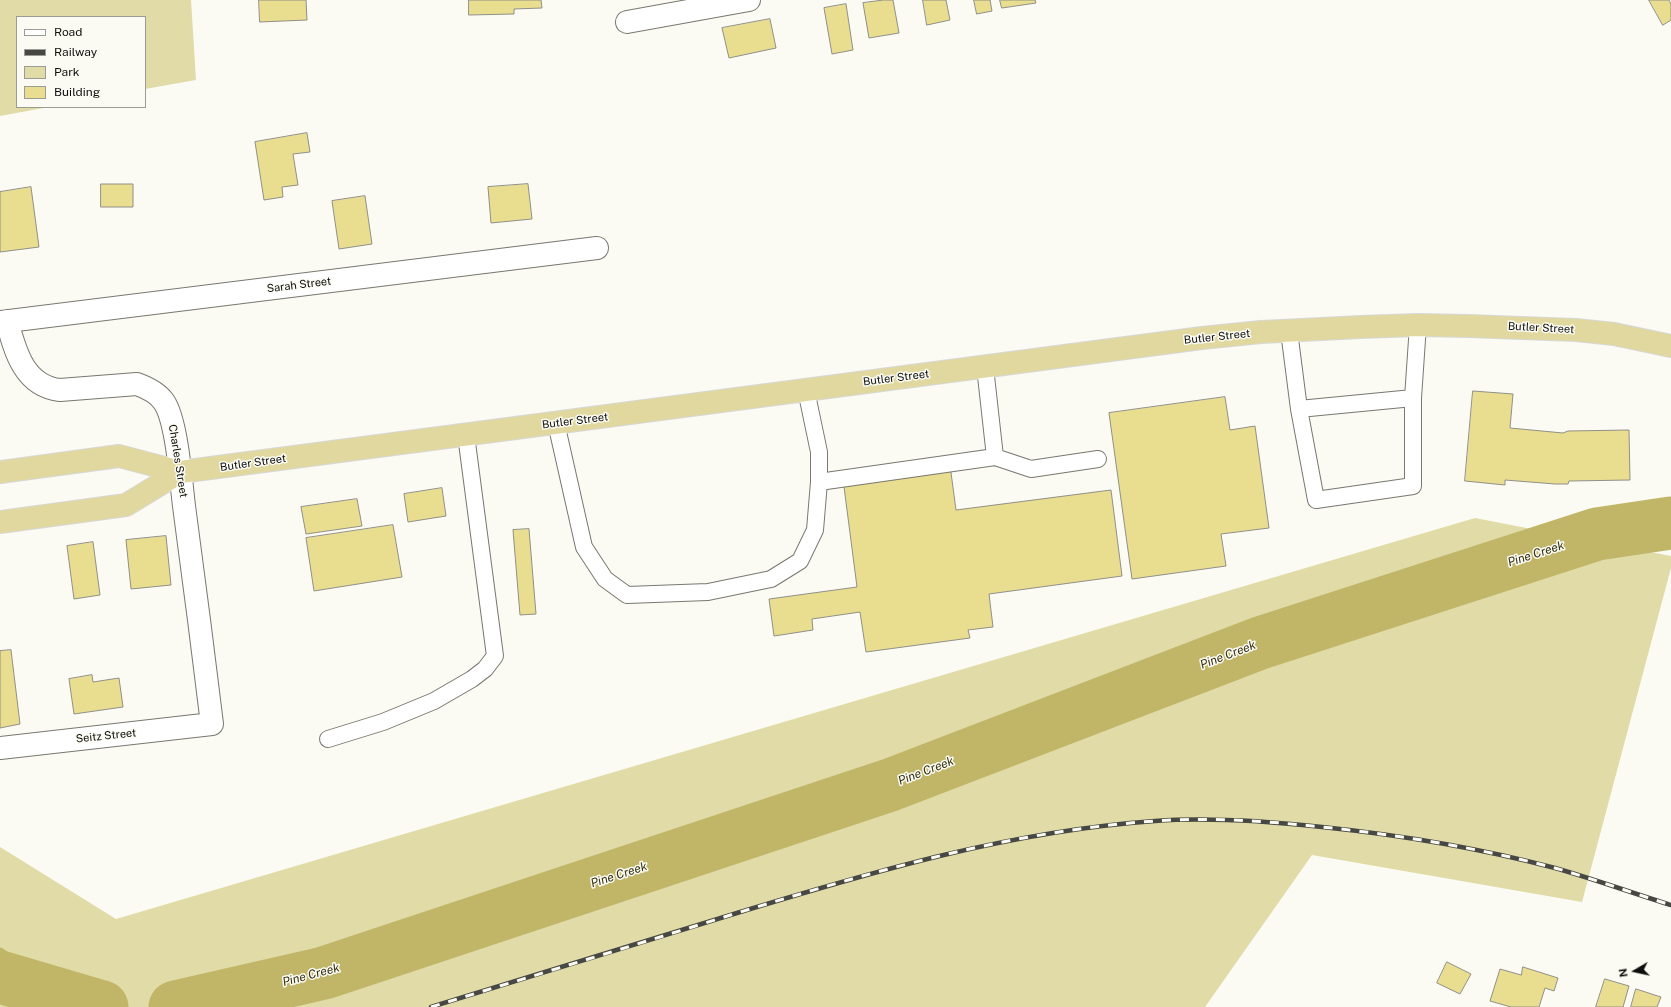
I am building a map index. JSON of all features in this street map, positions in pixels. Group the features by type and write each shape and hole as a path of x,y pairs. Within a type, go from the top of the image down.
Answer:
{"highway":[{"name":"Butler Street","path":"0,472 119,456 180,472 1202,338 1261,332 1361,326 1418,325 1520,327 1614,334 1671,333"},
{"name":"Butler Street","path":"1614,334 1671,346"},
{"name":"Butler Street","path":"0,522 126,505 180,472"}],"street":[{"path":"628,22 749,0"},
{"name":"Sarah Street","path":"4,322 597,248"},
{"name":"Charles Street","path":"4,322 21,363 30,375 42,384 52,389 60,390 137,384 148,388 158,395 165,403 171,419 180,472 212,724"},
{"name":"Seitz Street","path":"0,748 212,724"}],"lane":[{"path":"1290,331 1299,409 1316,500 1413,486 1413,398 1418,325"},
{"path":"985,367 995,457"},
{"path":"556,423 584,547 605,579 627,595 708,592 771,579 800,561 806,549 815,530 819,482 819,452 806,390"},
{"path":"1299,409 1413,398"},
{"path":"328,739 383,722 434,701 472,679 485,669 495,656 466,435"},
{"path":"819,482 995,457 1031,469 1098,459"}],"green space":[{"path":"0,0 191,0 196,80 146,89 146,16 16,16 16,108 44,108 0,116"},
{"path":"1475,518 1671,556 1671,568 1582,902 1312,855 1205,1007 0,1007 0,847 116,919"}],"building":[{"path":"259,0 306,0 307,20 260,22"},
{"path":"469,0 541,0 542,8 514,9 514,14 469,15"},
{"path":"893,0 899,33 869,38 863,3"},
{"path":"923,0 946,0 950,20 927,25"},
{"path":"974,0 990,0 992,11 977,14"},
{"path":"1000,0 1035,0 1036,3 1002,8"},
{"path":"1649,0 1669,0 1671,4 1671,20 1663,25"},
{"path":"846,4 853,50 832,54 824,8"},
{"path":"770,19 776,48 729,58 722,28"},
{"path":"307,133 310,152 293,154 298,185 282,187 283,197 264,200 255,142"},
{"path":"101,184 133,184 133,207 101,207"},
{"path":"528,184 532,219 491,223 488,187"},
{"path":"31,187 39,247 0,252 0,192"},
{"path":"365,196 372,244 339,249 332,201"},
{"path":"1473,391 1513,394 1510,428 1563,433 1568,431 1629,430 1630,480 1569,481 1568,484 1555,484 1505,480 1505,485 1465,481"},
{"path":"1225,397 1230,430 1255,426 1269,528 1221,534 1226,566 1132,579 1109,413"},
{"path":"950,465 956,510 1111,490 1122,576 989,594 993,627 968,630 970,638 866,652 860,612 812,619 813,630 774,636 769,599 857,587 843,479"},
{"path":"442,488 446,516 408,522 404,494"},
{"path":"357,499 362,526 306,534 301,507"},
{"path":"393,525 402,577 314,591 306,538"},
{"path":"529,529 536,614 520,615 513,530"},
{"path":"166,536 171,585 131,589 126,540"},
{"path":"93,542 100,595 74,599 67,546"},
{"path":"11,650 20,724 0,728 0,651"},
{"path":"92,675 93,682 119,678 123,707 74,714 69,679"},
{"path":"1447,962 1471,974 1460,994 1437,983"},
{"path":"1523,967 1558,978 1554,991 1545,988 1539,1007 1511,1007 1490,1001 1500,969 1521,975"},
{"path":"1605,979 1629,986 1623,1007 1596,1007"},
{"path":"1636,989 1661,997 1657,1007 1631,1007"}],"waterway":[{"name":"Pine Creek","path":"175,1007 324,973 890,785 1260,643 1597,534 1671,523"},
{"path":"0,952 57,993"},
{"name":"Pine Creek","path":"0,977 102,1007"}],"railway":[{"path":"431,1007 789,897 892,868 996,843 1101,826 1155,821 1197,819 1259,821 1351,830 1410,838 1498,854 1555,868 1671,905"}]}
